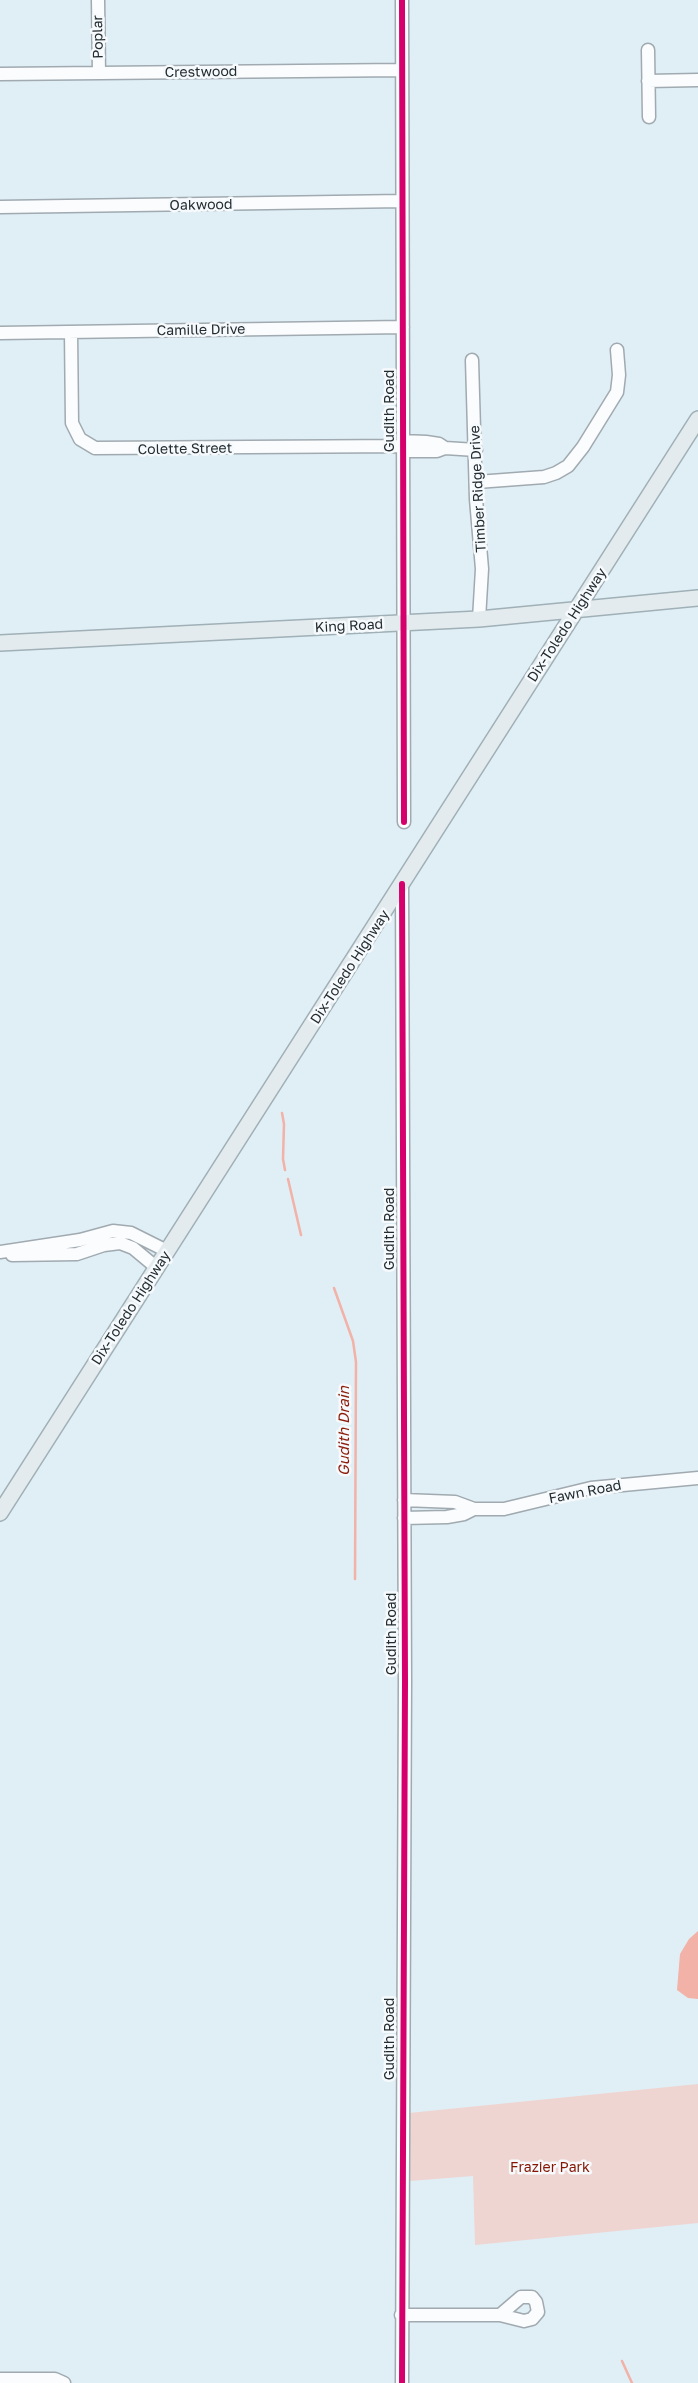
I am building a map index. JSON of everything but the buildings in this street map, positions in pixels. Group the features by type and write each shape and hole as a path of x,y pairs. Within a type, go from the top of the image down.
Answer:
{"main road":[{"name":"Dix-Toledo Highway","path":"0,1513 698,419"},
{"name":"King Road","path":"0,643 403,623 577,610 698,598"}],"street":[{"name":"Poplar","path":"98,0 99,73"},
{"name":"Gudith Road","path":"402,0 404,822"},
{"path":"648,50 649,117"},
{"name":"Crestwood","path":"0,74 401,70"},
{"path":"648,81 698,80"},
{"name":"Oakwood","path":"0,207 402,201"},
{"name":"Camille Drive","path":"0,333 402,327"},
{"name":"Colette Street","path":"71,332 72,424 80,439 95,448 403,446 437,451 445,448 476,450"},
{"path":"477,482 544,477 556,474 568,466 617,392 619,375 616,350"},
{"name":"Timber Ridge Drive","path":"472,360 476,499 482,569 479,618"},
{"name":"Gudith Road","path":"402,884 404,1500 402,2383"},
{"path":"81,1246 113,1231 132,1233 168,1252"},
{"path":"0,1254 120,1244 133,1248 157,1268"},
{"name":"Fawn Road","path":"404,1518 447,1517 464,1514 474,1509 522,1506 591,1488 698,1478"},
{"name":"Fawn Road","path":"404,1500 455,1502 474,1509"},
{"path":"401,2316 500,2315"},
{"path":"0,2379 55,2379 64,2383"}],"green space":[{"name":"Frazier Park","path":"698,2084 698,2223 475,2245 473,2176 410,2181 409,2113"}],"shaded area":[{"path":"698,1931 698,1999 688,1998 677,1990 680,1954 689,1939"}],"waterway":[{"name":"Gudith Drain","path":"282,1113 285,1170"},
{"name":"Gudith Drain","path":"288,1179 301,1235"},
{"name":"Gudith Drain","path":"334,1288 353,1341 356,1362 355,1579"},
{"path":"622,2361 632,2383"}],"cycle path":[{"path":"402,0 404,822"},
{"path":"402,884 405,1682 402,2383"}]}
